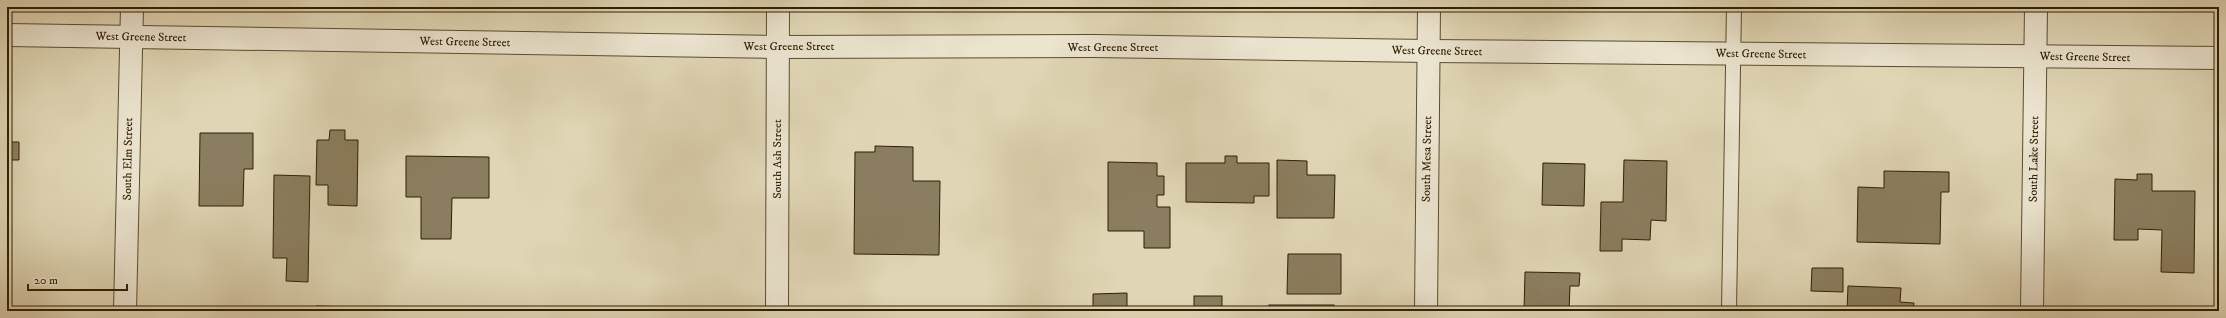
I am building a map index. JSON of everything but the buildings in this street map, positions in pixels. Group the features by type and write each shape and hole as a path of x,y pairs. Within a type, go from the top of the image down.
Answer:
{"street":[{"name":"South Elm Street","path":"125,311 132,7"},
{"name":"South Ash Street","path":"777,311 778,7"},
{"name":"South Mesa Street","path":"1426,311 1428,7"},
{"name":"South Lake Street","path":"2032,311 2036,7"},
{"name":"West Greene Street","path":"7,35 778,47 1094,46 1428,51 2219,58"}],"lane":[{"path":"1729,311 1734,7"}]}
